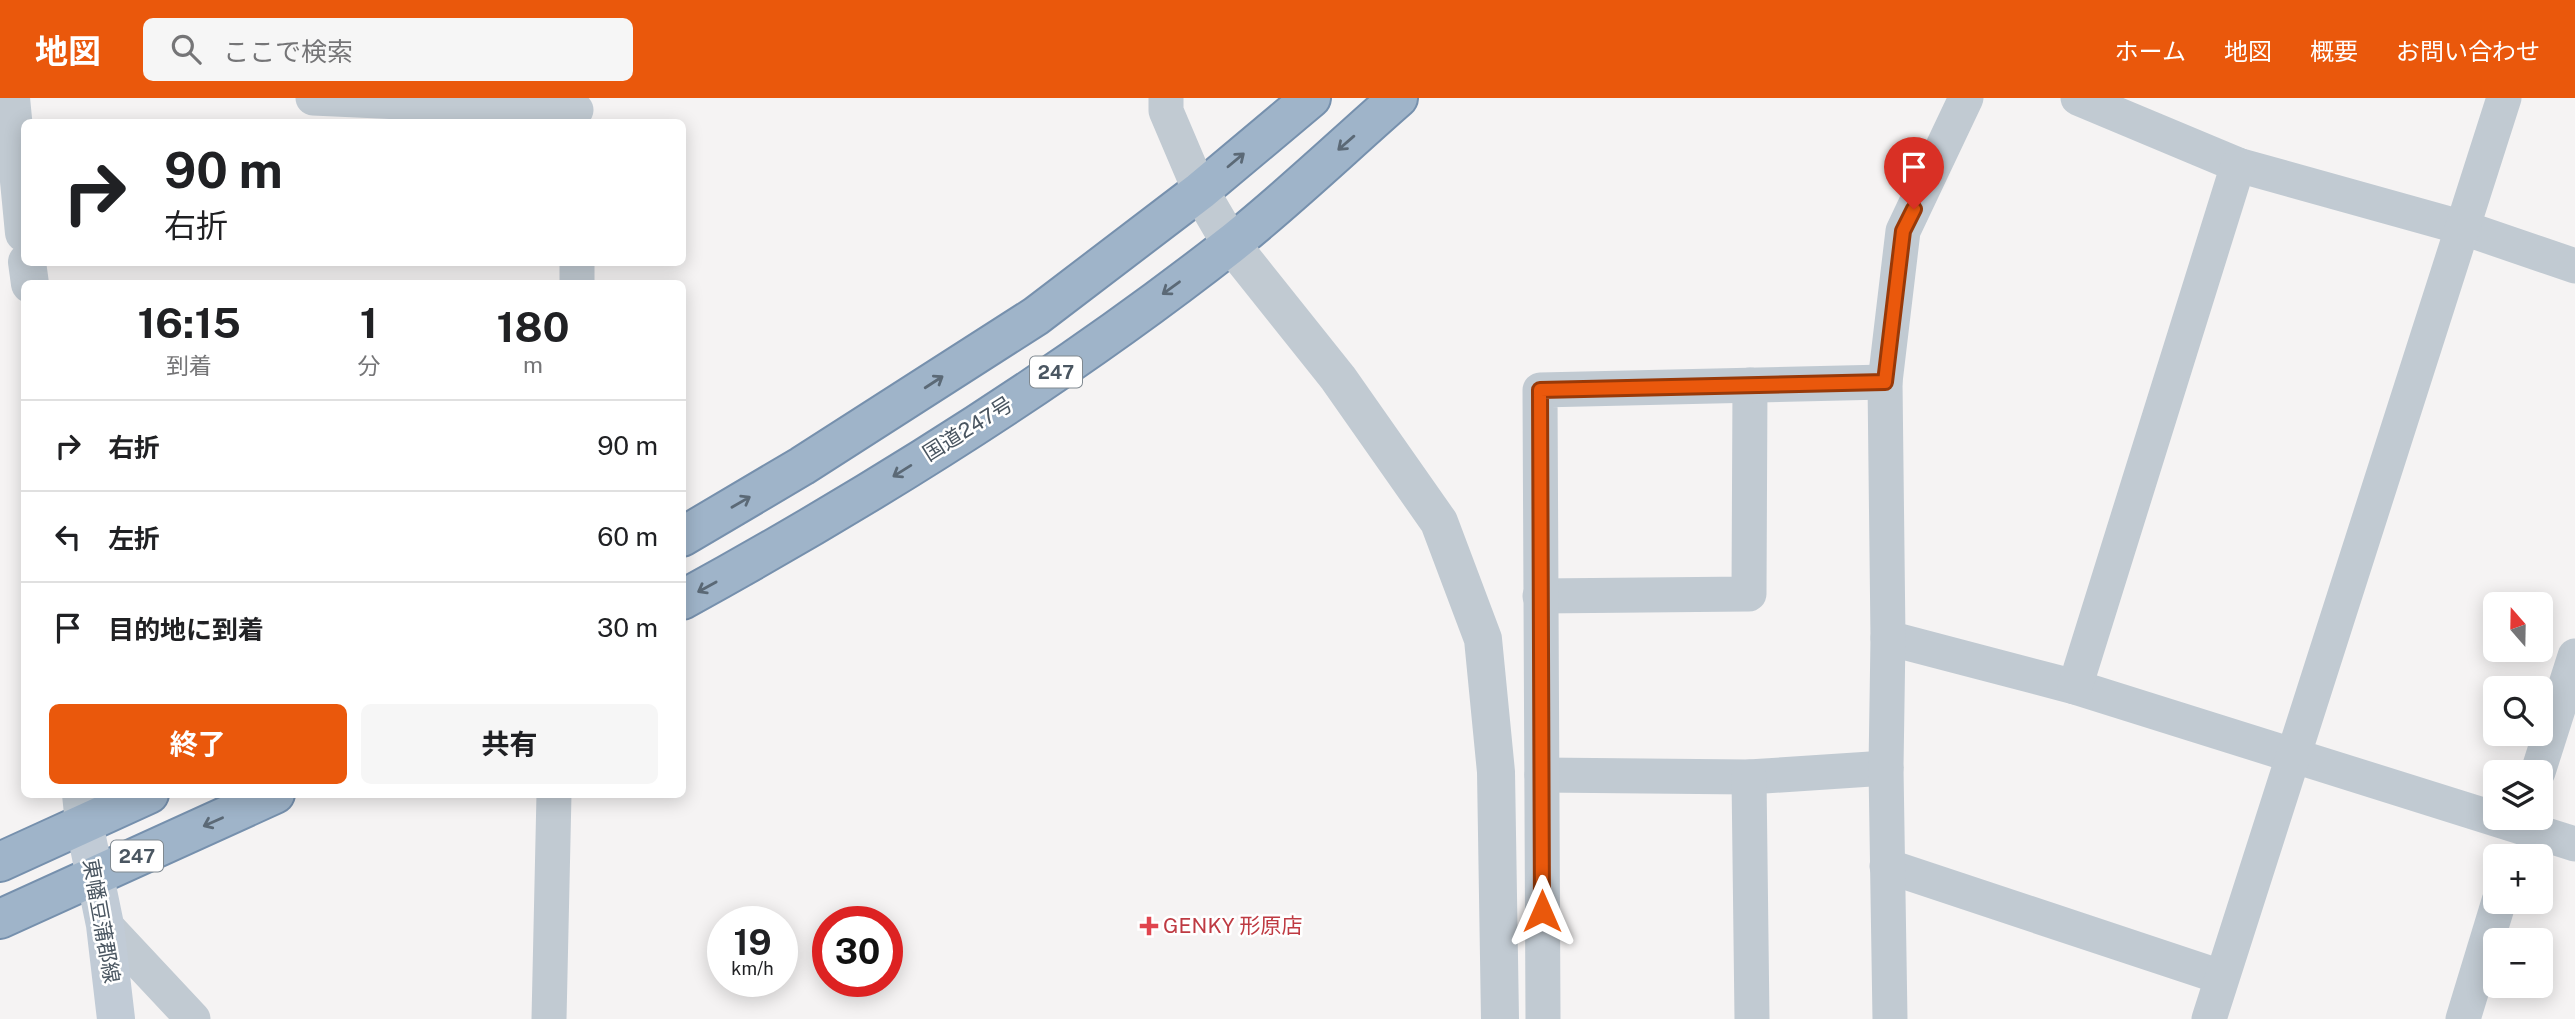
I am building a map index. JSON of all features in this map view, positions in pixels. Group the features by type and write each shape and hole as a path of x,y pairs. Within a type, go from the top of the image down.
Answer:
{"highway":[{"name":"247","path":"686,535 802,466 1036,316 1200,191 1311,98"},
{"name":"国道247号","path":"686,598 802,534 1037,386 1231,244 1398,98"},
{"name":"247","path":"0,862 83,809 131,798"},
{"name":"247","path":"0,919 266,798"}],"main road":[{"name":"東幡豆蒲郡線","path":"83,809 93,876 105,925 116,1019"}],"street":[{"path":"11,98 21,202"},
{"path":"313,98 576,110"},
{"path":"1166,98 1166,111 1200,191 1231,244 1338,378 1440,522 1483,639 1496,772 1500,1019"},
{"path":"1890,1019 1885,382 1903,231 1966,98"},
{"path":"2078,98 2238,165 2464,228 2575,266"},
{"path":"2209,1019 2504,98"},
{"path":"2075,687 2238,165"},
{"path":"1543,1019 1540,390 1885,382"},
{"path":"1540,596 1749,594 1750,385"},
{"path":"1888,638 2075,687 2292,756 2519,833 2575,844"},
{"path":"2543,760 2575,656"},
{"path":"1542,775 1749,777 1886,768"},
{"path":"1749,777 1752,1019"},
{"path":"549,1019 554,798"},
{"path":"1887,866 2221,977"},
{"path":"2463,1019 2495,914"},
{"path":"105,925 193,1019"}],"place":[{"name":"GENKY 形原店","path":"1149,926"}],"route":[{"path":"1542,911 1540,390 1885,382 1903,231 1914,209"}]}
